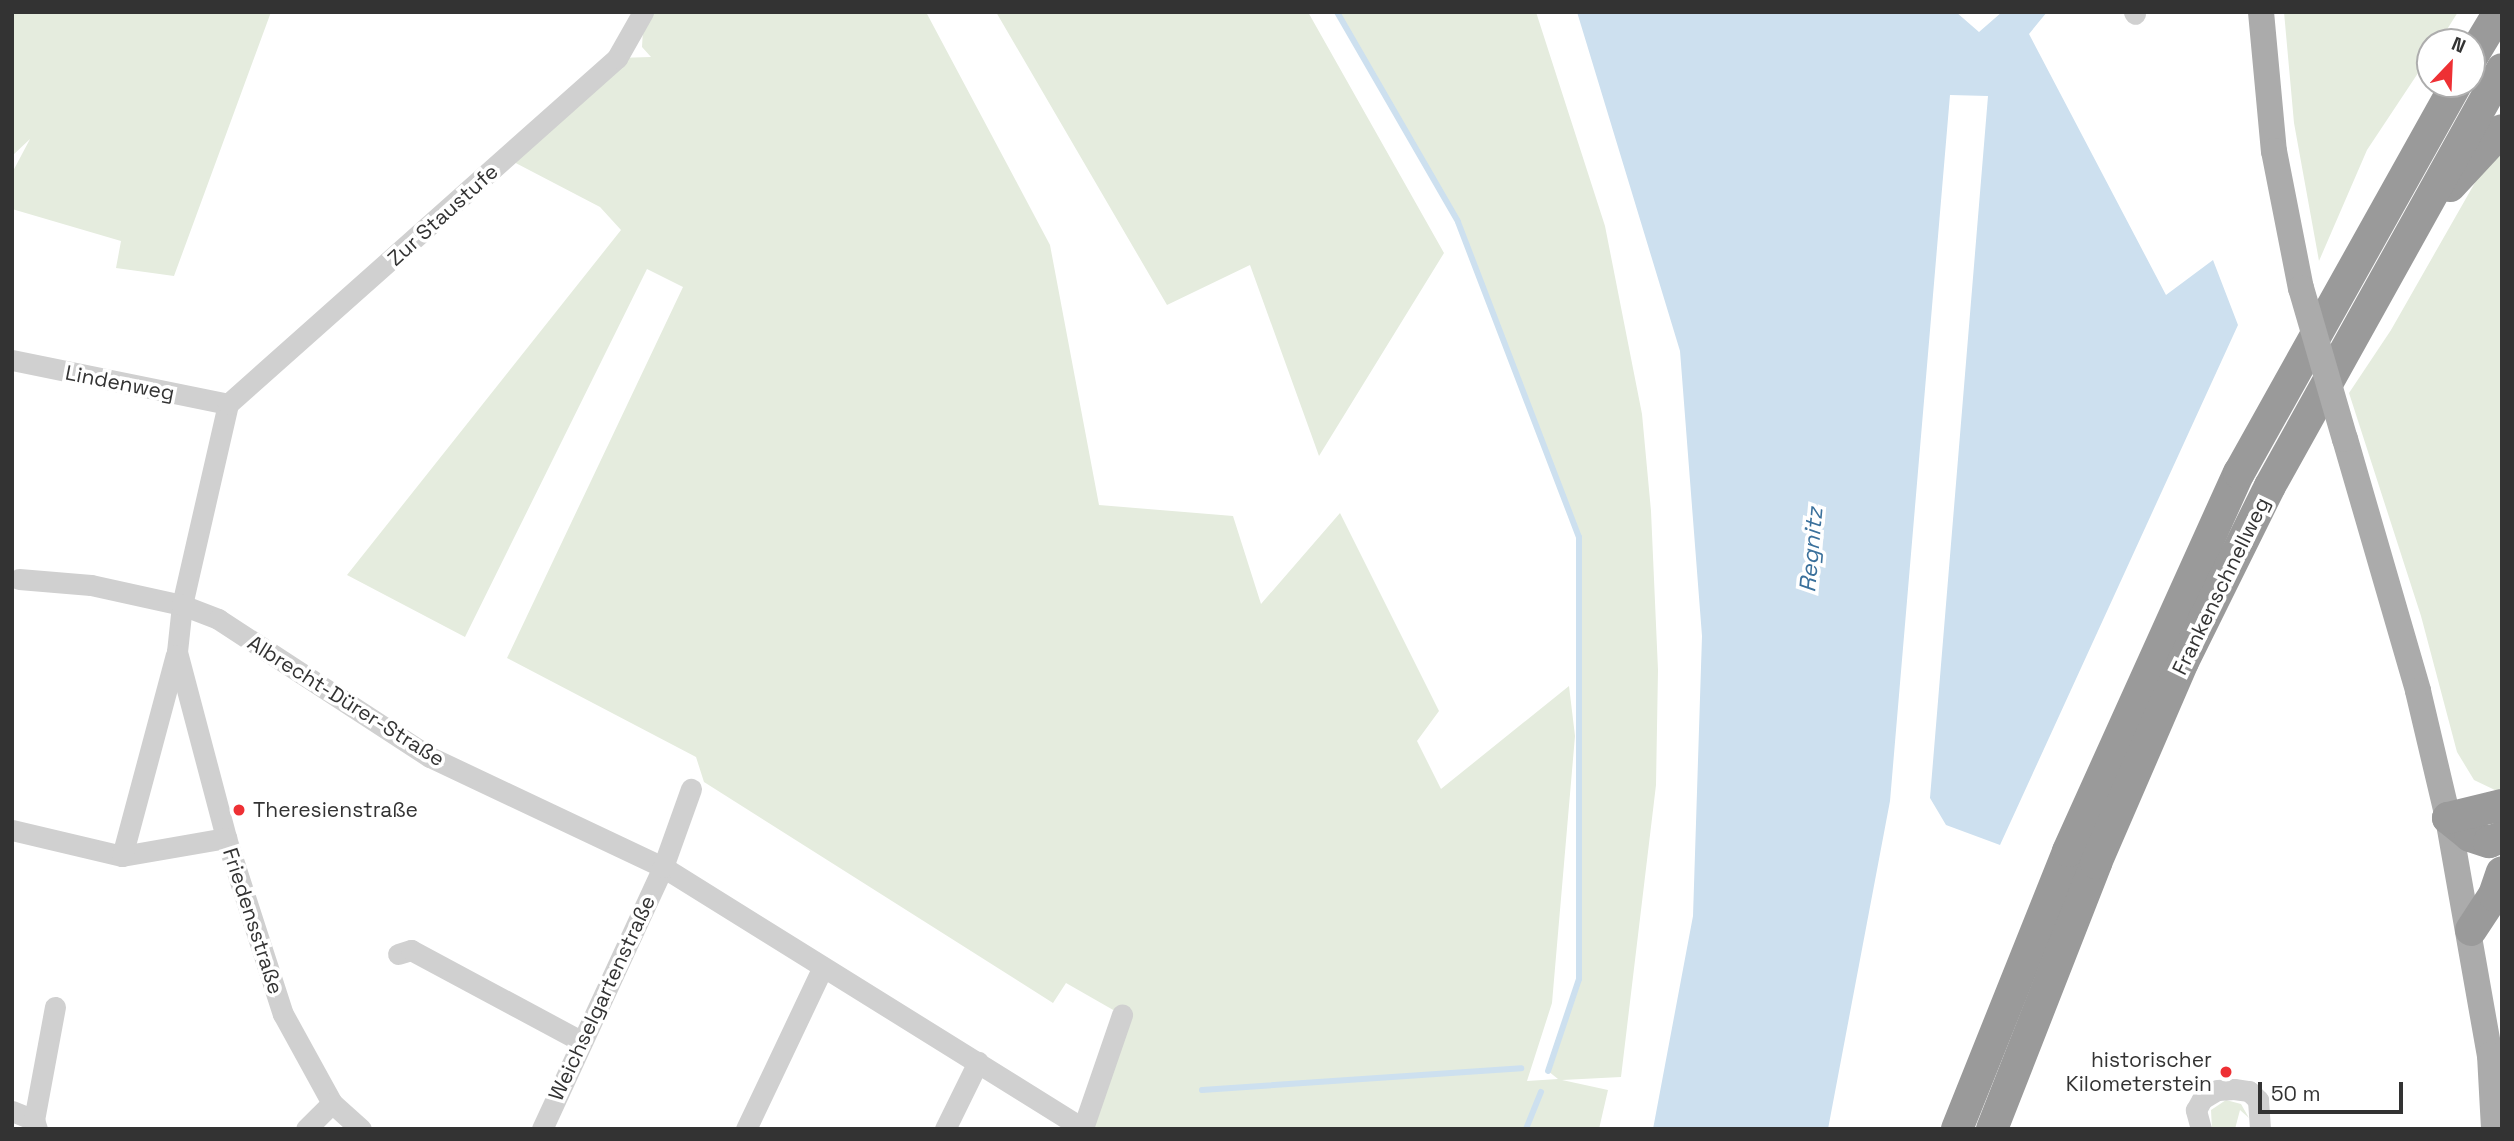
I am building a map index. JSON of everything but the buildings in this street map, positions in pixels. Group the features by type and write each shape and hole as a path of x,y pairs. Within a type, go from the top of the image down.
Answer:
{"highway":[{"path":"2486,34 2499,12"},
{"name":"Frankenschnellweg","path":"1993,1129 2096,863 2183,662 2270,485 2423,204 2502,69"},
{"name":"Frankenschnellweg","path":"1958,1129 2067,851 2234,485 2448,98"},
{"path":"2423,204 2454,183 2469,160 2502,130"},
{"path":"2448,818 2502,805"},
{"path":"2448,818 2470,836 2489,842 2502,837"},
{"path":"2471,930 2494,895 2502,872"}],"main road":[{"path":"2261,12 2274,150 2301,288 2418,691 2448,818 2471,930 2490,1055 2494,1129"}],"street":[{"name":"Zur Staustufe","path":"228,404 617,58 643,12"},
{"name":"Lindenweg","path":"12,360 228,404"},
{"name":"Friedensstraße","path":"228,404 182,605 177,652 226,838 283,1014 332,1103 361,1129"},
{"path":"19,579 91,585 182,605"},
{"name":"Albrecht-Dürer-Straße","path":"182,605 218,620 430,757 663,867"},
{"path":"122,856 177,652"},
{"name":"Weichselgartenstraße","path":"542,1129 663,867 691,789"},
{"path":"12,830 122,856 226,838"},
{"name":"Weichselgartenstraße","path":"663,867 822,969 1084,1128"},
{"path":"398,954 411,950 581,1041"},
{"path":"747,1129 822,969"},
{"path":"12,1111 35,1124 55,1007"},
{"path":"1084,1128 1122,1015"},
{"path":"945,1129 978,1062"},
{"path":"2201,1129 2196,1110 2202,1099 2217,1090 2234,1089 2249,1091 2258,1100 2260,1129"},
{"path":"306,1129 332,1103"}],"shaded area":[{"path":"12,12 271,12 174,276 116,268 121,241 12,209 12,173 30,139 12,156"},
{"path":"644,12 926,12 1050,245 1099,505 1233,516 1261,604 1340,513 1439,711 1417,741 1441,789 1569,686 1575,736 1552,1003 1527,1081 1558,1079 1548,1071 1579,979 1579,537 1458,222 1337,12 1536,12 1605,226 1642,414 1651,511 1658,670 1656,785 1621,1077 1562,1080 1608,1090 1599,1129 1084,1129 1122,1015 1066,983 1053,1003 704,782 696,757 507,658 683,287 647,269 465,637 347,575 621,230 600,207 506,158 617,58 651,57 642,47"},
{"path":"996,12 1308,12 1444,253 1319,456 1250,265 1167,305"},
{"path":"2284,12 2458,12 2448,28 2416,28 2416,76 2367,150 2319,261 2294,123"},
{"path":"2502,144 2502,790 2497,791 2474,780 2457,752 2421,616 2349,393 2391,330 2493,151"},
{"path":"2226,1100 2241,1104 2249,1118 2240,1110 2235,1129 2212,1129 2211,1110"}],"water":[{"name":"Regnitz","path":"1577,12 1956,12 1979,32 2002,12 2047,12 2029,34 2166,295 2213,260 2238,325 2000,845 1946,825 1930,798 1988,96 1950,95 1890,801 1828,1129 1653,1129 1693,916 1702,636 1680,351"}],"waterway":[{"path":"1337,12 1458,222 1579,537 1579,979 1548,1071"},
{"path":"1202,1090 1521,1068"},
{"path":"1526,1129 1541,1092"}],"place":[{"name":"Theresienstraße","path":"239,810"},
{"name":"historischer Kilometerstein","path":"2226,1072"}]}
